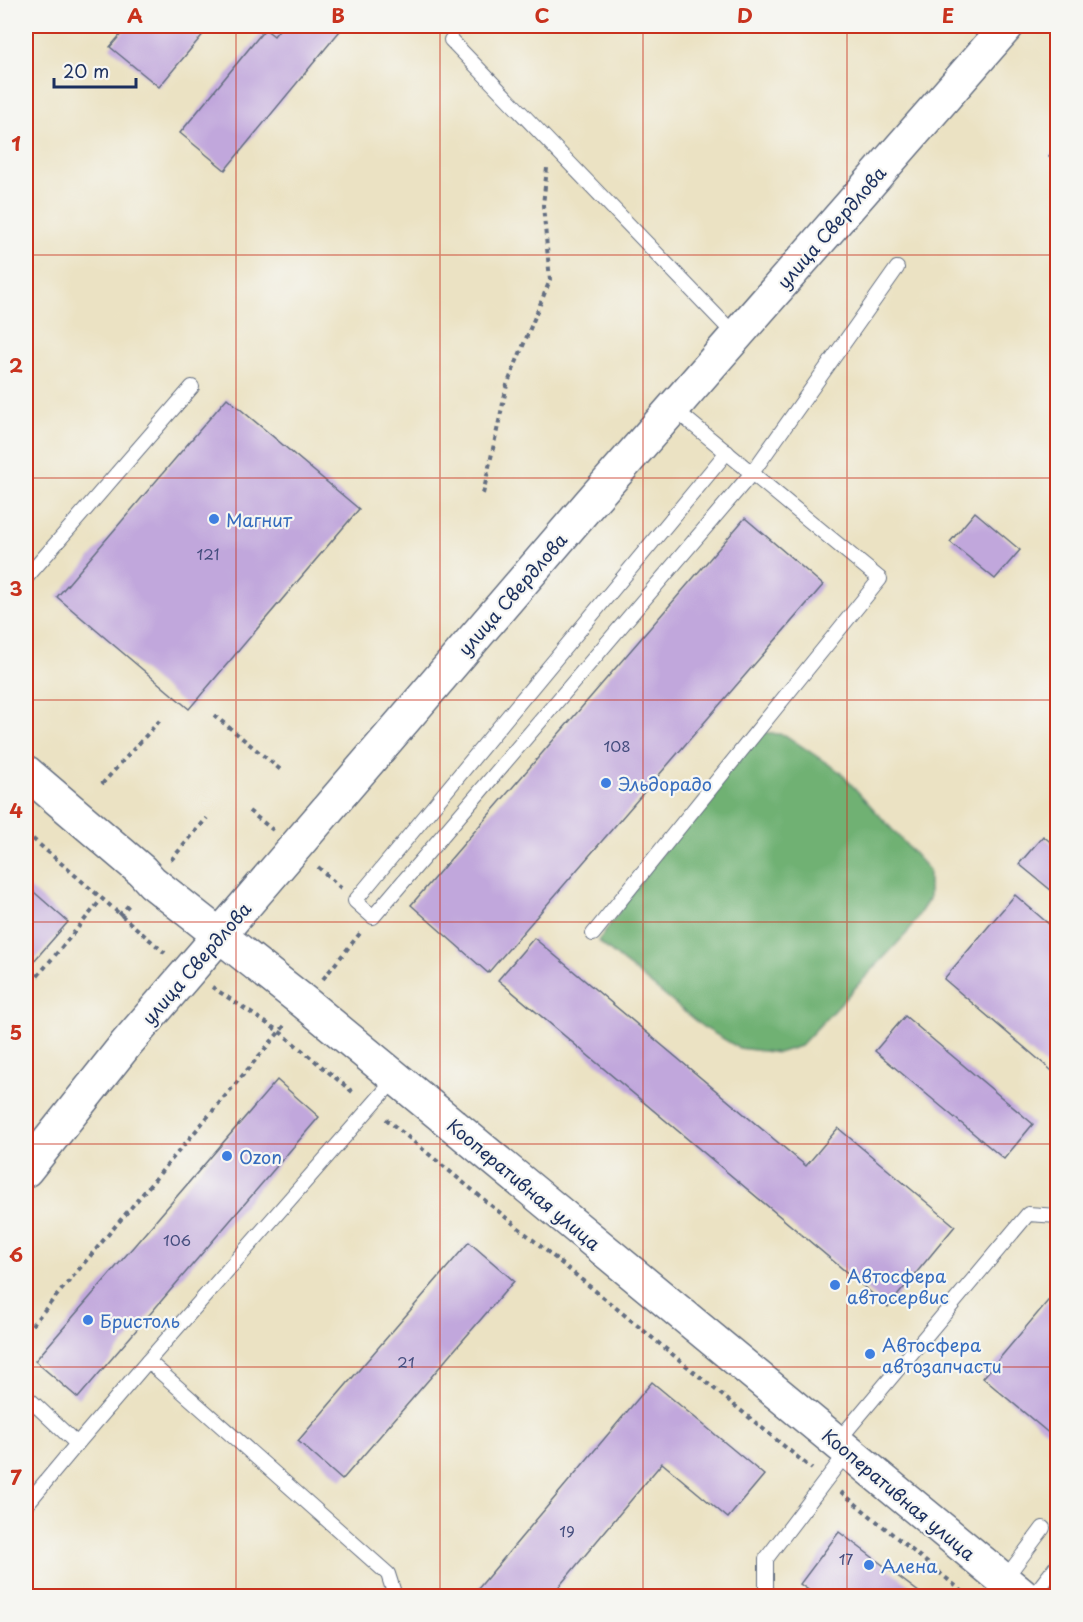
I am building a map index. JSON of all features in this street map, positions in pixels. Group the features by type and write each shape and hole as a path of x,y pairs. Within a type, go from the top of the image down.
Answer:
{"main road":[{"name":"улица Свердлова","path":"26,1170 126,1044 218,936 1007,26"},
{"name":"Кооперативная улица","path":"28,780 142,871 152,882 218,936 304,1002 1013,1588"}],"lane":[{"path":"451,40 736,336"},
{"path":"727,452 355,901 373,917 752,473 897,268"},
{"path":"26,578 192,387"},
{"path":"592,934 880,579 674,408"},
{"path":"26,1505 148,1361 396,1078"},
{"path":"772,1596 766,1592 766,1559 825,1480 842,1447 1028,1214 1058,1216"},
{"path":"148,1361 388,1574 395,1596"},
{"path":"26,1396 77,1444"},
{"path":"1013,1588 1043,1528"},
{"path":"1033,1596 1058,1564"}],"path":[{"path":"483,494 507,385 550,280 543,205 549,142"},
{"path":"214,715 282,771"},
{"path":"102,784 162,718"},
{"path":"152,882 207,818"},
{"path":"26,833 101,900 188,972 280,1032 968,1596"},
{"path":"26,990 101,900"},
{"path":"26,1332 280,1032 373,917"}],"green space":[{"path":"762,732 785,735 840,772 929,870 929,899 907,933 800,1046 778,1053 739,1048 703,1027 598,941 725,766"}],"building":[{"path":"128,26 210,26 159,87 110,47"},
{"path":"282,26 344,26 225,170 180,133 265,29 274,36"},
{"path":"1058,146 1058,163 1049,156"},
{"path":"227,398 359,509 189,709 57,597"},
{"path":"975,512 1020,550 995,579 950,542"},
{"path":"745,518 823,585 488,973 411,905"},
{"path":"1043,836 1058,848 1058,896 1019,864"},
{"path":"26,885 68,922 26,970"},
{"path":"1015,895 1058,932 1058,1076 944,979"},
{"path":"534,938 806,1166 838,1128 955,1226 888,1307 498,980"},
{"path":"905,1016 1033,1124 1004,1159 875,1051"},
{"path":"277,1080 319,1117 78,1398 35,1361"},
{"path":"469,1242 514,1281 342,1480 298,1441"},
{"path":"1058,1289 1058,1441 983,1378"},
{"path":"652,1382 764,1475 728,1518 662,1463 551,1596 472,1596"},
{"path":"839,1532 924,1596 817,1596 800,1584"}],"place":[{"name":"Магнит","path":"214,519"},
{"name":"Эльдорадо","path":"606,783"},
{"name":"Ozon","path":"227,1156"},
{"name":"Автосфера автосервис","path":"835,1285"},
{"name":"Бристоль","path":"88,1320"},
{"name":"Автосфера автозапчасти","path":"870,1354"},
{"name":"Алена","path":"869,1565"}]}
